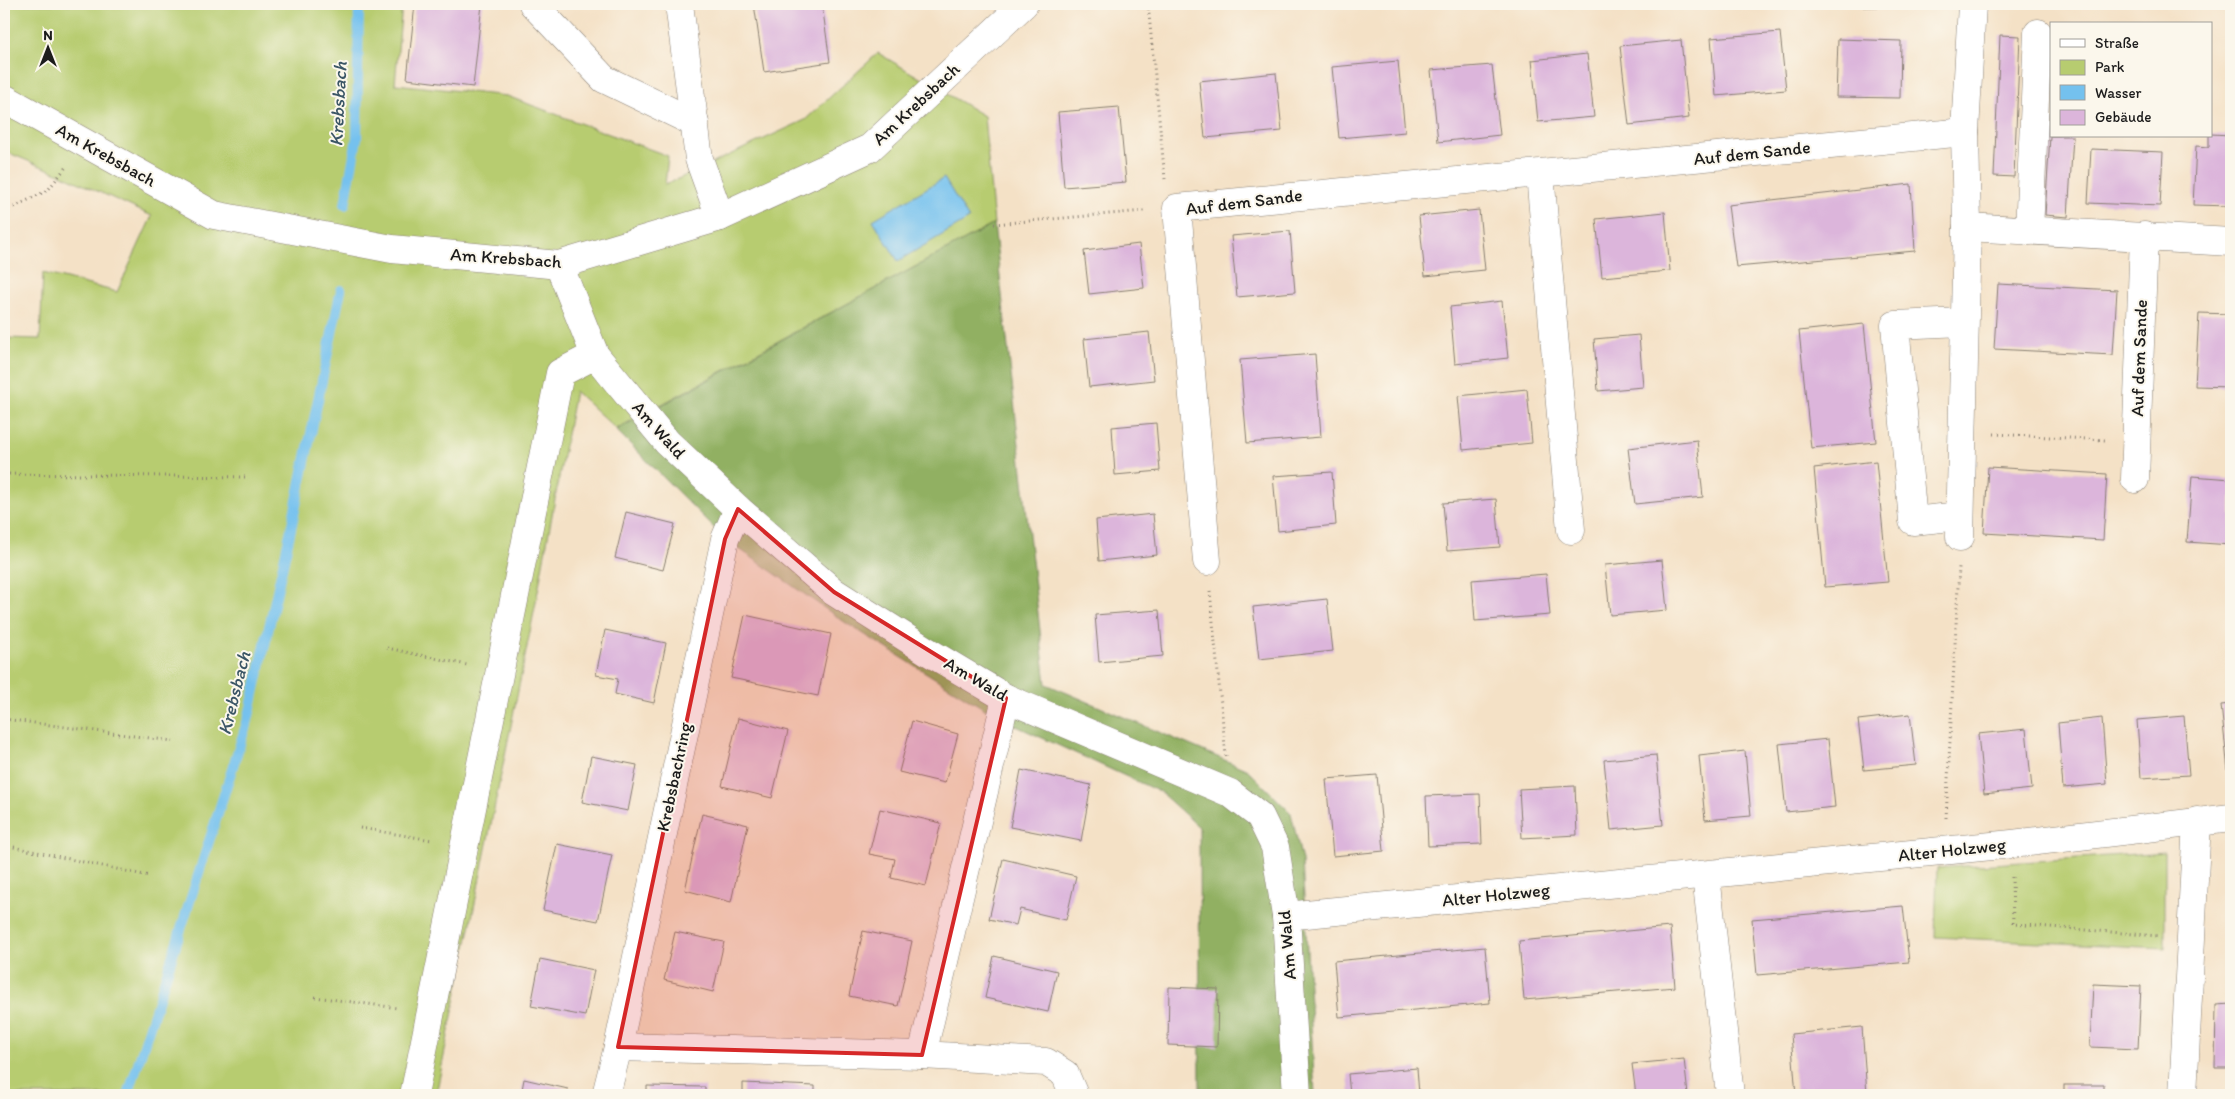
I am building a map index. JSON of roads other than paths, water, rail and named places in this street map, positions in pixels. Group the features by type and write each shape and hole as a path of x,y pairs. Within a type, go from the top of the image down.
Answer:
{"street":[{"path":"533,4 604,79 695,123"},
{"path":"678,4 699,159 720,217"},
{"name":"Am Krebsbach","path":"4,98 214,215 392,249 559,265 720,217 870,148 1024,4"},
{"path":"1963,322 1895,325 1913,521 1960,527 1963,322 1967,227 1964,132 1972,4"},
{"path":"2029,231 2038,33"},
{"name":"Auf dem Sande","path":"1207,560 1177,208 1964,132"},
{"path":"1540,174 1571,530"},
{"path":"1967,227 2231,242"},
{"name":"Auf dem Sande","path":"2135,479 2144,236"},
{"name":"Am Wald","path":"559,265 594,355 667,442 738,509 834,592 926,651 1006,698 1230,793 1260,816 1275,847 1286,916 1298,1095"},
{"path":"414,1095 560,373 594,355"},
{"name":"Krebsbachring","path":"606,1095 618,1047 725,539 738,509"},
{"path":"922,1055 1006,698"},
{"name":"Alter Holzweg","path":"1286,916 2012,844 2231,818"},
{"path":"2183,1095 2197,821"},
{"path":"1706,875 1730,1095"},
{"path":"618,1047 922,1055 1046,1062 1065,1074 1074,1095"}],"water":[{"path":"944,178 969,219 898,261 873,220"}],"waterway":[{"name":"Krebsbach","path":"345,205 357,138 359,4"},
{"name":"Krebsbach","path":"128,1095 249,716 291,529 341,290"}]}
